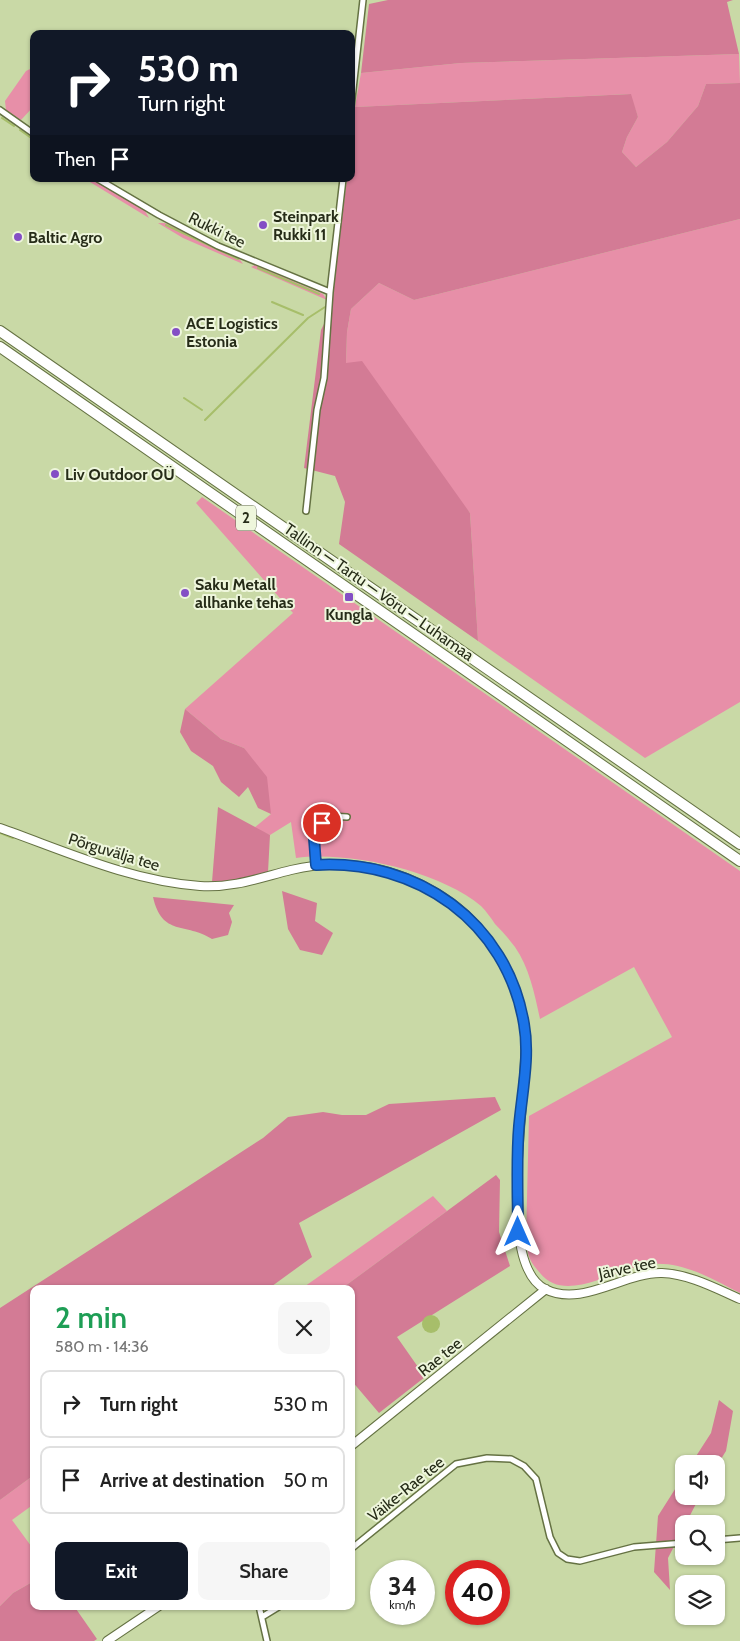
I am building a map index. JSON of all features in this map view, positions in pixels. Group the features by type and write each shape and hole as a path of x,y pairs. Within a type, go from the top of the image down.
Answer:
{"highway":[{"name":"Tallinn — Tartu — Võru — Luhamaa","path":"0,331 740,844"},
{"name":"Tallinn — Tartu — Võru — Luhamaa","path":"0,347 740,861"}],"street":[{"path":"355,71 363,0"},
{"path":"0,110 30,131"},
{"name":"Rukki tee","path":"103,182 159,215 218,246 330,292"},
{"path":"306,511 317,410 324,378 330,292 343,182"},
{"path":"316,865 314,838 316,829 337,815 347,817"},
{"name":"Põrguvälja tee","path":"0,828 117,870 182,884 230,886 316,865 354,865 384,870 407,878 452,904 479,930 499,956 509,974 519,1001 525,1038 525,1072 519,1128 519,1244 527,1270 546,1289"},
{"name":"Järve tee","path":"546,1289 560,1294 582,1292 634,1277 663,1273 694,1279 740,1298"},
{"name":"Rae tee","path":"355,1443 546,1289"},
{"name":"Väike-Rae tee","path":"355,1546 456,1464 487,1458 511,1459 531,1471 536,1479 550,1536 558,1553 567,1559 580,1561 634,1547 675,1544"},
{"path":"725,1539 740,1538"},
{"path":"110,1640 153,1610"},
{"path":"260,1610 267,1641"},
{"path":"262,1617 273,1610"}],"shaded area":[{"path":"388,0 733,0 727,2 739,54 461,63 361,73 369,4"},
{"path":"739,54 740,83 706,84 698,106 667,142 636,167 622,152 627,137 638,117 630,94 355,107 361,73 461,63"},
{"path":"30,69 30,110 21,120 6,110 5,101 26,71"},
{"path":"740,83 740,219 414,300 379,283 351,309 347,332 346,363 362,361 470,513 478,641 339,544 345,502 335,476 304,468 321,330 330,312 347,182 355,182 355,107 631,94 638,117 627,137 622,152 636,167 667,142 698,106 706,84"},
{"path":"90,182 98,182 145,211 149,218"},
{"path":"740,219 740,702 645,758 478,641 470,513 346,364 347,332 351,309 379,283 414,300"},
{"path":"158,223 165,223 238,257 243,264 183,238"},
{"path":"255,265 323,294 327,300 251,267"},
{"path":"202,497 740,871 740,1293 697,1272 674,1265 651,1264 638,1266 593,1282 564,1286 551,1282 533,1265 528,1254 526,1239 529,1116 672,1037 634,967 540,1019 531,982 520,955 481,906 442,883 393,866 342,858 296,858 291,822 270,835 254,828 271,814 244,748 221,739 185,709 293,613 196,503"},
{"path":"185,709 221,739 244,748 267,777 271,814 258,808 248,787 239,797 221,782 213,766 191,751 180,732"},
{"path":"218,807 270,835 268,872 239,880 212,882"},
{"path":"282,891 317,903 315,921 333,933 322,955 300,950 288,929"},
{"path":"153,897 234,905 229,913 232,922 228,935 212,939 193,931 176,927 162,918"},
{"path":"495,1097 501,1110 299,1223 312,1257 274,1285 36,1285 263,1138 288,1117 323,1112 342,1115 366,1115 389,1104"},
{"path":"496,1175 500,1180 499,1232 510,1266 397,1337 425,1377 379,1413 355,1385 355,1285 346,1285"},
{"path":"433,1196 447,1211 346,1285 307,1285"},
{"path":"30,1289 30,1478 0,1500 0,1308"},
{"path":"431,1315 437,1318 440,1324 437,1330 431,1333 425,1330 422,1324 425,1318"},
{"path":"719,1400 733,1411 726,1451 724,1455 697,1455 711,1433"},
{"path":"30,1478 30,1507 12,1520 30,1545 30,1583 13,1593 0,1606 0,1500"},
{"path":"675,1489 675,1505 695,1505 690,1515 675,1515 675,1544 668,1558 670,1590 654,1572 658,1516"},
{"path":"30,1583 30,1610 77,1610 97,1639 94,1641 0,1641 0,1606 13,1593"}],"waterway":[{"path":"2,118 14,126"},
{"path":"20,130 30,137"},
{"path":"166,225 238,259"},
{"path":"258,268 319,294"},
{"path":"272,302 303,315"},
{"path":"205,420 308,318 325,307"},
{"path":"184,398 202,410"},
{"path":"0,833 13,838"}],"place":[{"name":"Steinpark Rukki 11","path":"263,225"},
{"name":"Baltic Agro","path":"18,237"},
{"name":"ACE Logistics Estonia","path":"176,332"},
{"name":"Liv Outdoor OÜ","path":"55,474"},
{"name":"Saku Metall allhanke tehas","path":"185,593"},
{"name":"Kungla","path":"349,597"}],"route":[{"path":"322,823 316,829 314,838 316,865 354,865 384,870 407,878 446,898 485,937 509,974 519,1001 524,1025 526,1058 519,1128 518,1232"}]}
